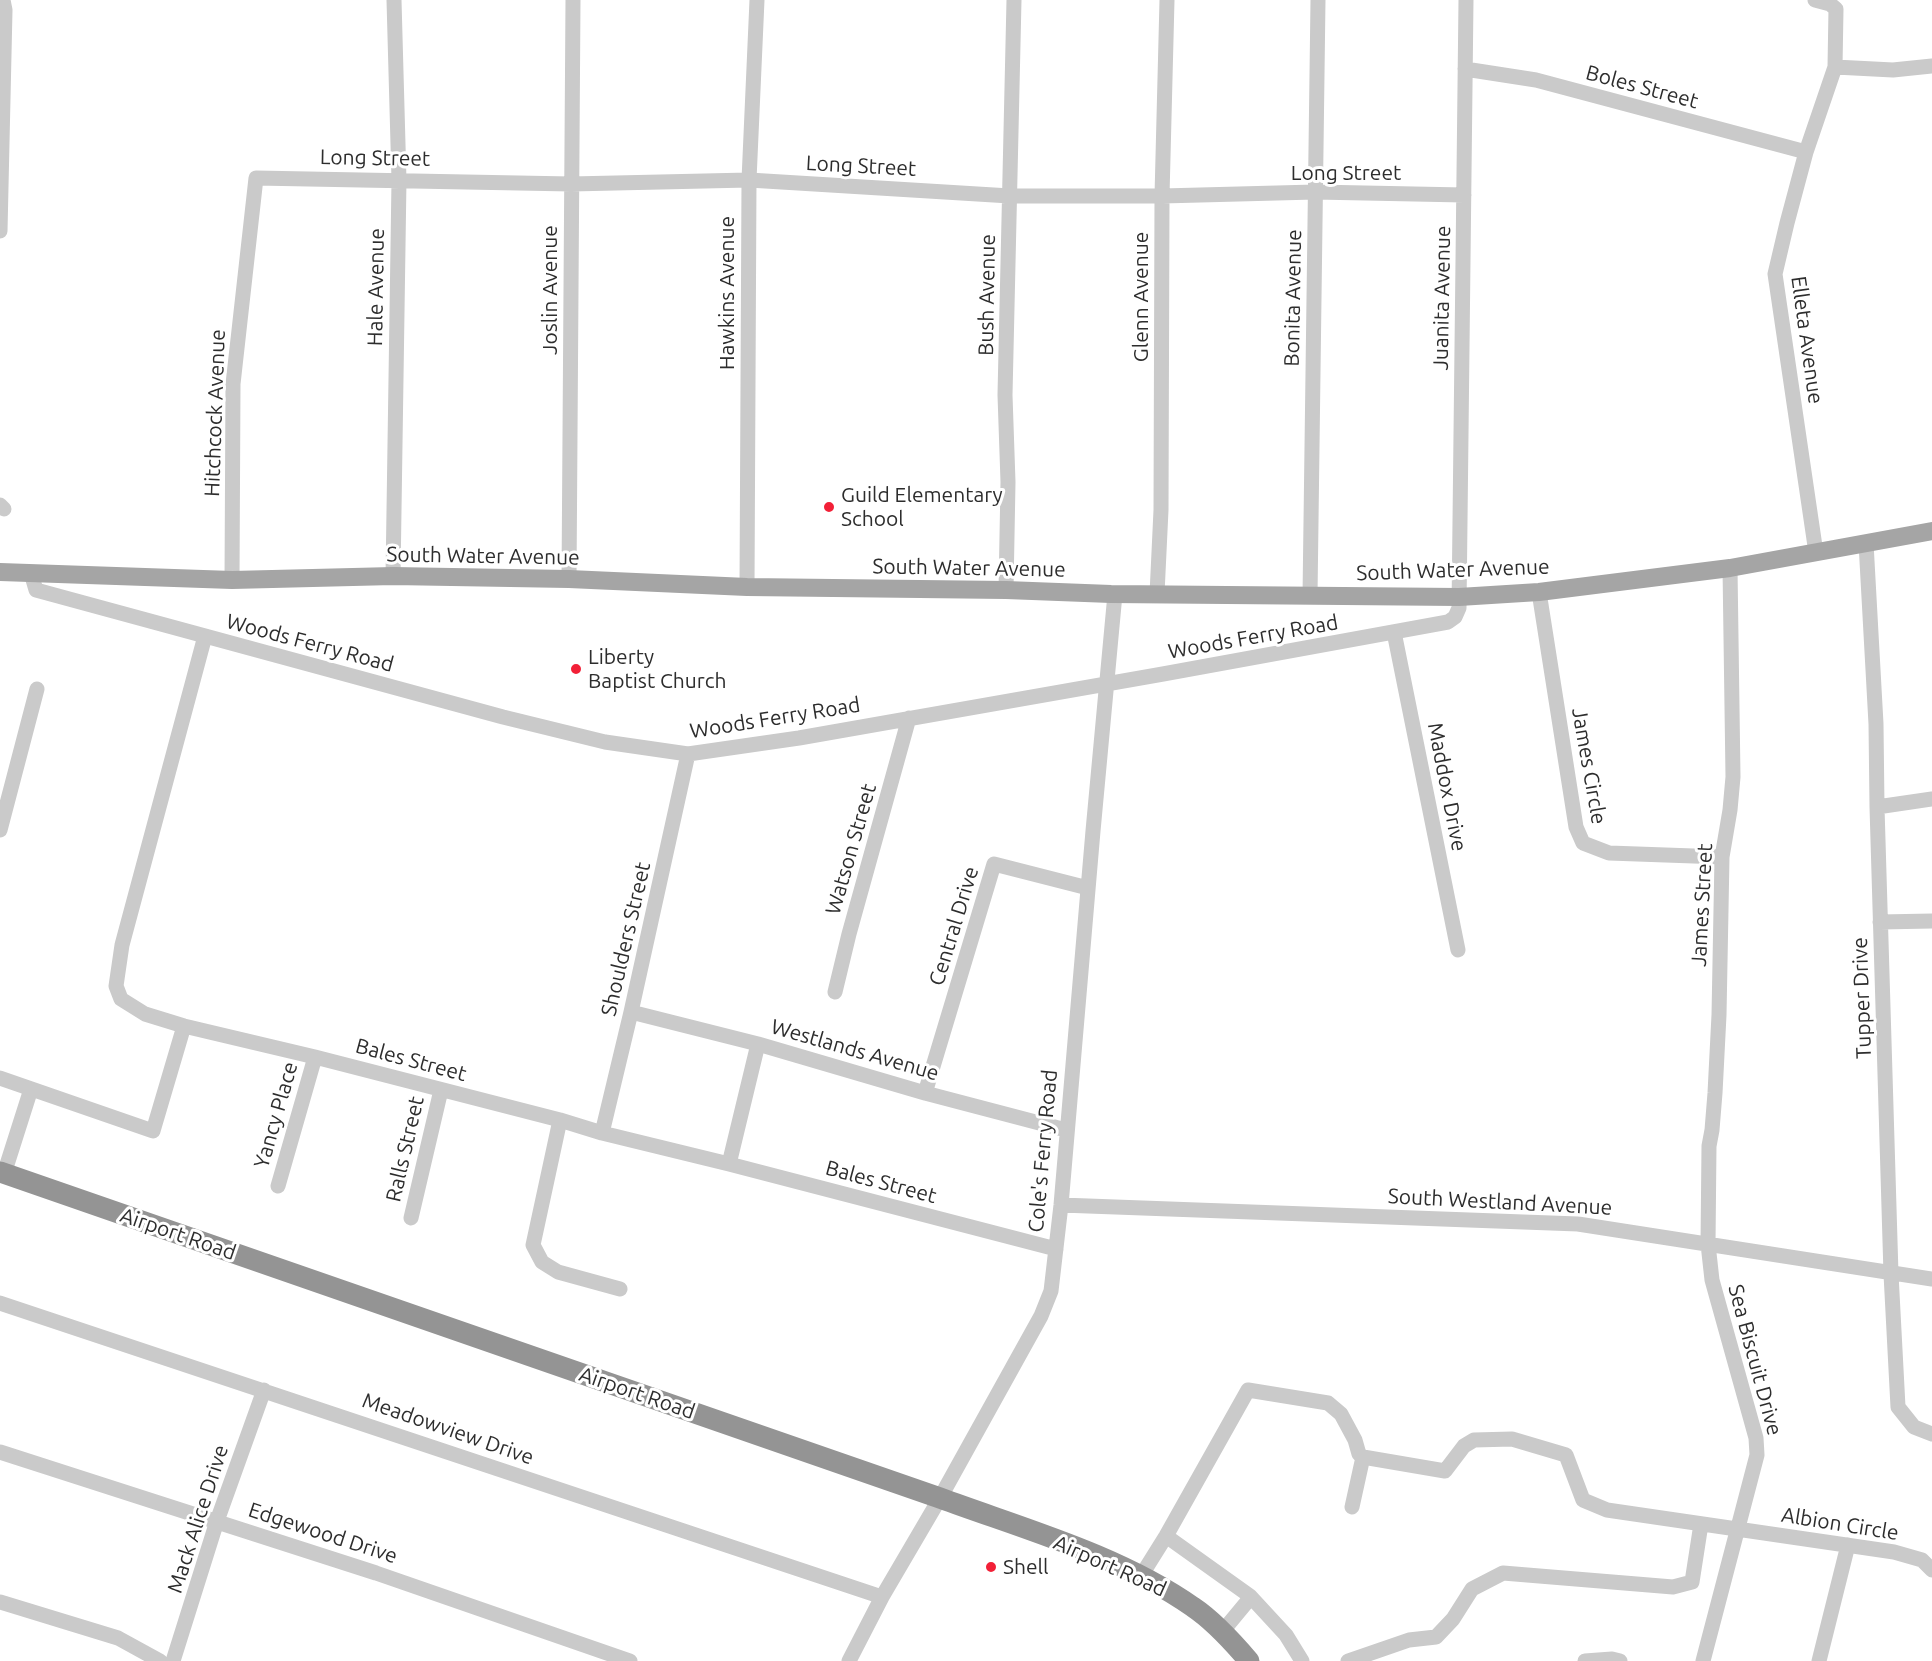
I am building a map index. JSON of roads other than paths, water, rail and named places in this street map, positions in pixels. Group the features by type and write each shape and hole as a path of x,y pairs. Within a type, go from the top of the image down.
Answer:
{"highway":[{"name":"Airport Road","path":"2,1173 940,1498 1086,1551 1158,1584 1195,1608 1249,1661"}],"main road":[{"name":"South Water Avenue","path":"0,572 129,578 393,576 1115,594 1459,597 1539,592 1730,568 1932,531"}],"street":[{"path":"0,231 5,10 3,0"},
{"name":"Hale Avenue","path":"393,576 399,180 394,0"},
{"name":"Joslin Avenue","path":"569,579 573,0"},
{"name":"Hawkins Avenue","path":"747,586 749,180 757,0"},
{"name":"Bush Avenue","path":"1006,590 1008,482 1005,395 1014,0"},
{"name":"Glenn Avenue","path":"1157,594 1161,510 1162,196 1167,0"},
{"name":"Bonita Avenue","path":"1311,596 1318,0"},
{"name":"Juanita Avenue","path":"1459,597 1466,0"},
{"name":"Elleta Avenue","path":"1815,0 1830,4 1836,9 1835,67 1806,152 1775,274 1816,553"},
{"path":"1835,67 1893,70 1932,66"},
{"name":"Boles Street","path":"1465,69 1536,80 1806,152"},
{"name":"Long Street","path":"256,178 571,184 749,180 1010,196 1162,196 1315,192 1464,195"},
{"name":"Hitchcock Avenue","path":"232,579 233,384 256,178"},
{"name":"Tupper Drive","path":"1866,543 1876,724 1891,1274 1898,1407 1914,1427 1932,1434"},
{"name":"James Street","path":"1708,1244 1709,1146 1715,1093 1719,1015 1722,857 1733,777 1730,568"},
{"name":"Woods Ferry Road","path":"31,573 36,590 503,717 605,742 688,754 800,738 1106,685 1448,622 1455,617 1459,608 1459,597"},
{"name":"James Circle","path":"1539,592 1576,826 1583,843 1609,853 1722,857"},
{"name":"Cole's Ferry Road","path":"849,1661 882,1597 1041,1316 1051,1291 1061,1205 1115,594"},
{"name":"Maddox Drive","path":"1394,632 1458,950"},
{"name":"Bales Street","path":"205,636 122,945 116,987 122,999 145,1014 184,1026 315,1057 1056,1249"},
{"path":"0,830 37,689"},
{"name":"Watson Street","path":"835,992 909,718"},
{"name":"Shoulders Street","path":"602,1133 688,754"},
{"path":"1877,807 1932,799"},
{"name":"Central Drive","path":"925,1093 994,864 1088,888"},
{"path":"1880,922 1932,921"},
{"name":"Westlands Avenue","path":"631,1012 758,1044 925,1093 1066,1130"},
{"path":"0,1078 153,1131 184,1026"},
{"path":"729,1164 758,1044"},
{"name":"Yancy Place","path":"278,1186 315,1057"},
{"path":"2,1173 32,1089"},
{"name":"Ralls Street","path":"411,1218 441,1090"},
{"path":"560,1120 533,1245 542,1262 558,1272 620,1289"},
{"name":"South Westland Avenue","path":"1061,1205 1539,1222 1617,1229 1932,1279"},
{"name":"Sea Biscuit Drive","path":"1703,1661 1757,1455 1756,1438 1712,1280 1708,1244"},
{"name":"Meadowview Drive","path":"0,1303 882,1597"},
{"name":"Mack Alice Drive","path":"173,1661 218,1521 264,1390"},
{"path":"1141,1576 1248,1390 1328,1403 1341,1414 1355,1440 1359,1454 1363,1457 1352,1507"},
{"name":"Albion Circle","path":"1363,1457 1445,1471 1464,1446 1474,1440 1512,1438 1566,1455 1583,1500 1607,1510 1894,1552 1922,1560 1932,1570"},
{"name":"Edgewood Drive","path":"0,1452 376,1573 630,1661"},
{"path":"1348,1661 1409,1640 1436,1637 1453,1619 1472,1589 1503,1573 1673,1587 1692,1582 1701,1524"},
{"path":"1166,1536 1251,1597 1286,1635 1302,1661"},
{"path":"1819,1661 1848,1545"},
{"path":"1222,1632 1251,1597"},
{"path":"0,1602 118,1638 160,1661"},
{"path":"1585,1661 1612,1659 1620,1661"}],"place":[{"name":"Guild Elementary School","path":"829,507"},
{"name":"Liberty Baptist Church","path":"576,669"},
{"name":"Shell","path":"991,1567"}]}
